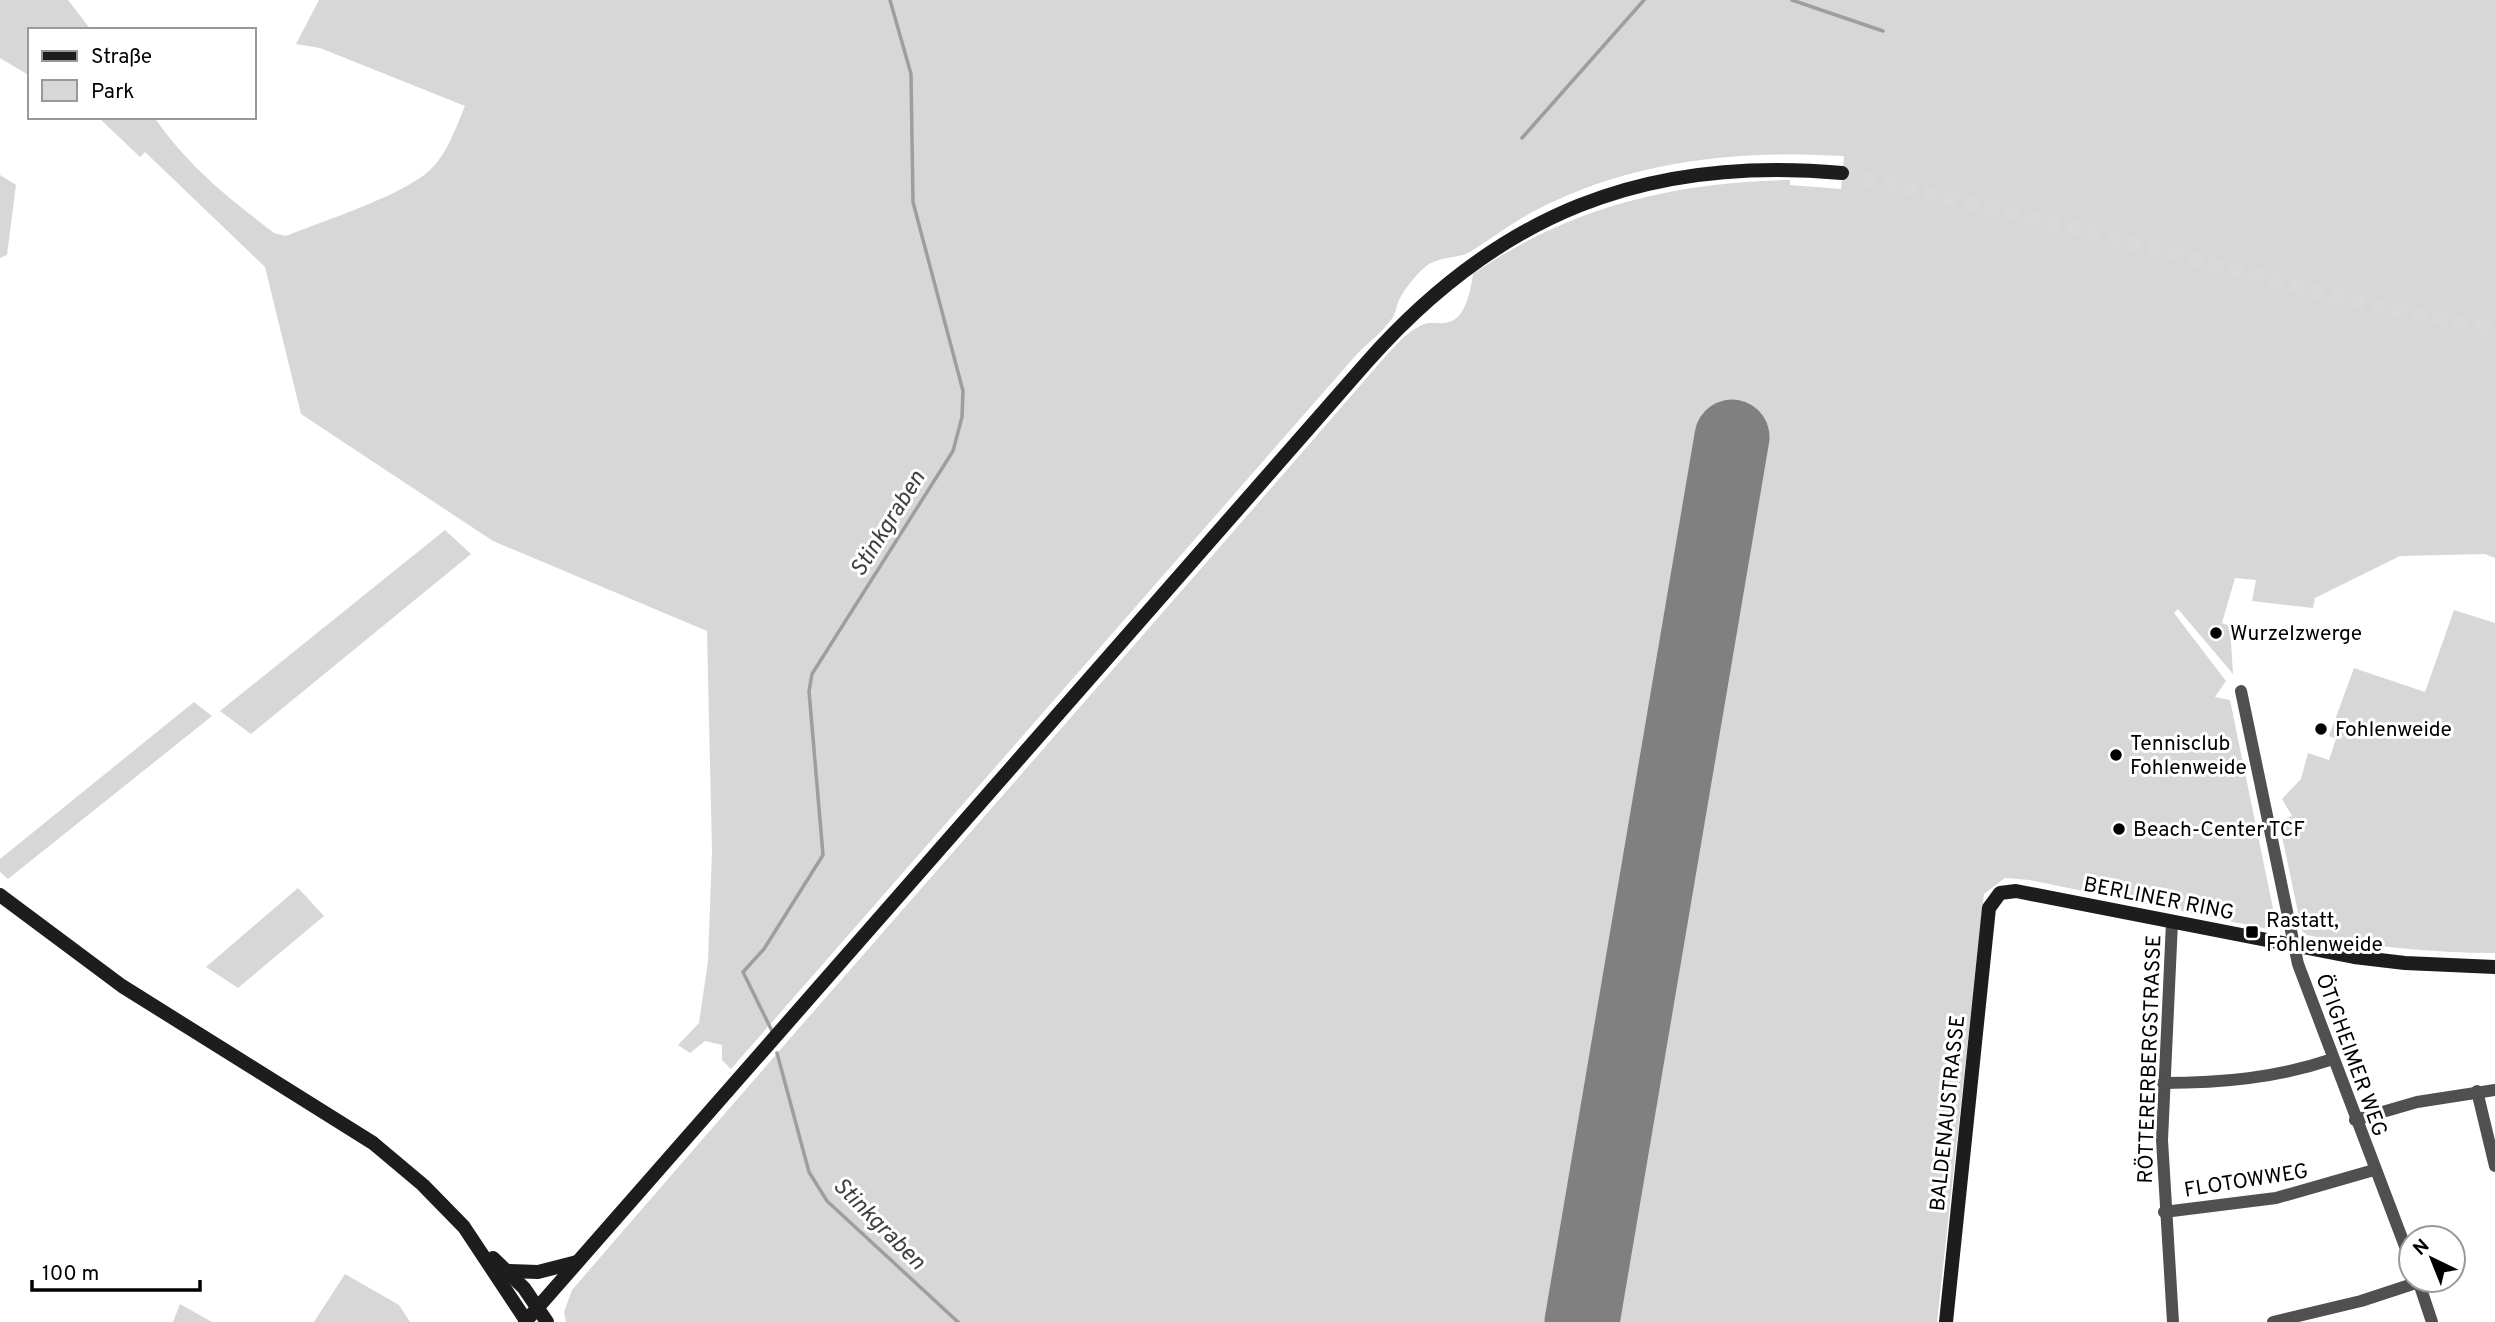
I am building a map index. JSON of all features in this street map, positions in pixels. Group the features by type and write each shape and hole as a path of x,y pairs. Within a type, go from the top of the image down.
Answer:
{"main road":[{"path":"481,1248 526,1322 1388,338 1423,302 1482,255 1551,217 1632,187 1696,173 1728,170 1842,173"},
{"name":"BERLINER RING","path":"1989,908 2000,893 2016,891 2293,946 2405,963 2495,967"},
{"path":"0,895 122,986 373,1143 438,1199 481,1248 509,1271 547,1322"},
{"name":"BALDENAUSTRASSE","path":"1946,1322 1989,908"},
{"path":"509,1271 538,1272 578,1261"}],"street":[{"name":"ÖTIGHEIMER WEG","path":"2241,691 2293,946 2355,1120 2397,1227"},
{"name":"RÖTTERERBERGSTRASSE","path":"2172,922 2163,1083 2164,1212 2173,1322"},
{"path":"2163,1083 2243,1080 2304,1069 2333,1059"},
{"path":"2355,1120 2417,1102 2495,1090"},
{"path":"2477,1091 2495,1166"},
{"name":"FLOTOWWEG","path":"2164,1212 2276,1198 2374,1170"},
{"path":"2273,1322 2361,1301 2397,1288"},
{"path":"2422,1294 2432,1322"}],"green space":[{"path":"0,0 68,0 89,28 28,28 28,75 0,58"},
{"path":"319,0 2495,0 2495,558 2485,554 2400,556 2315,598 2313,608 2252,601 2256,580 2235,578 2222,623 2230,626 2233,674 2178,609 2174,613 2226,681 2215,697 2230,700 2276,923 2268,929 2030,880 2005,878 1984,894 1937,1322 566,1322 564,1312 572,1290 1377,366 1415,328 1425,324 1449,322 1460,315 1467,302 1473,274 1547,231 1585,215 1664,193 1705,186 1790,180 1790,185 1841,189 1844,156 1726,157 1649,169 1575,192 1529,214 1470,252 1430,263 1425,267 1404,291 1394,315 1387,324 1357,354 731,1069 722,1060 722,1045 705,1041 690,1053 678,1045 699,1023 708,961 712,851 707,631 493,541 301,414 265,267 145,152 140,157 100,119 155,119 209,180 274,233 286,236 400,190 429,171 441,157 465,106 320,48 296,44"},
{"path":"0,175 16,185 7,255 0,258"},
{"path":"445,530 471,554 251,734 220,711"},
{"path":"2454,610 2495,623 2495,953 2400,948 2306,935 2302,931 2279,822 2292,816 2282,799 2301,779 2308,753 2329,760 2336,739 2329,736 2354,668 2425,692"},
{"path":"194,702 212,716 8,879 0,872 0,859"},
{"path":"298,888 324,916 238,988 206,967"},
{"path":"345,1274 399,1305 410,1322 314,1322"},
{"path":"180,1304 212,1322 173,1322"}],"waterway":[{"name":"Stinkgraben","path":"772,1031 743,972 764,949 823,855 809,691 812,674 953,451 962,417 963,391 913,202 911,74 890,0"},
{"path":"1522,138 1644,0"},
{"path":"1792,0 1883,31"},
{"name":"Stinkgraben","path":"777,1053 809,1172 827,1201 958,1322"}],"runway":[{"path":"1582,1322 1732,437"}],"tunnel":[{"path":"1842,173 2086,231 2369,305 2495,329"}],"place":[{"name":"Wurzelzwerge","path":"2216,633"},
{"name":"Fohlenweide","path":"2321,729"},
{"name":"Tennisclub Fohlenweide","path":"2116,755"},
{"name":"Beach-Center TCF","path":"2119,829"},
{"name":"Rastatt, Fohlenweide","path":"2252,932"}]}
